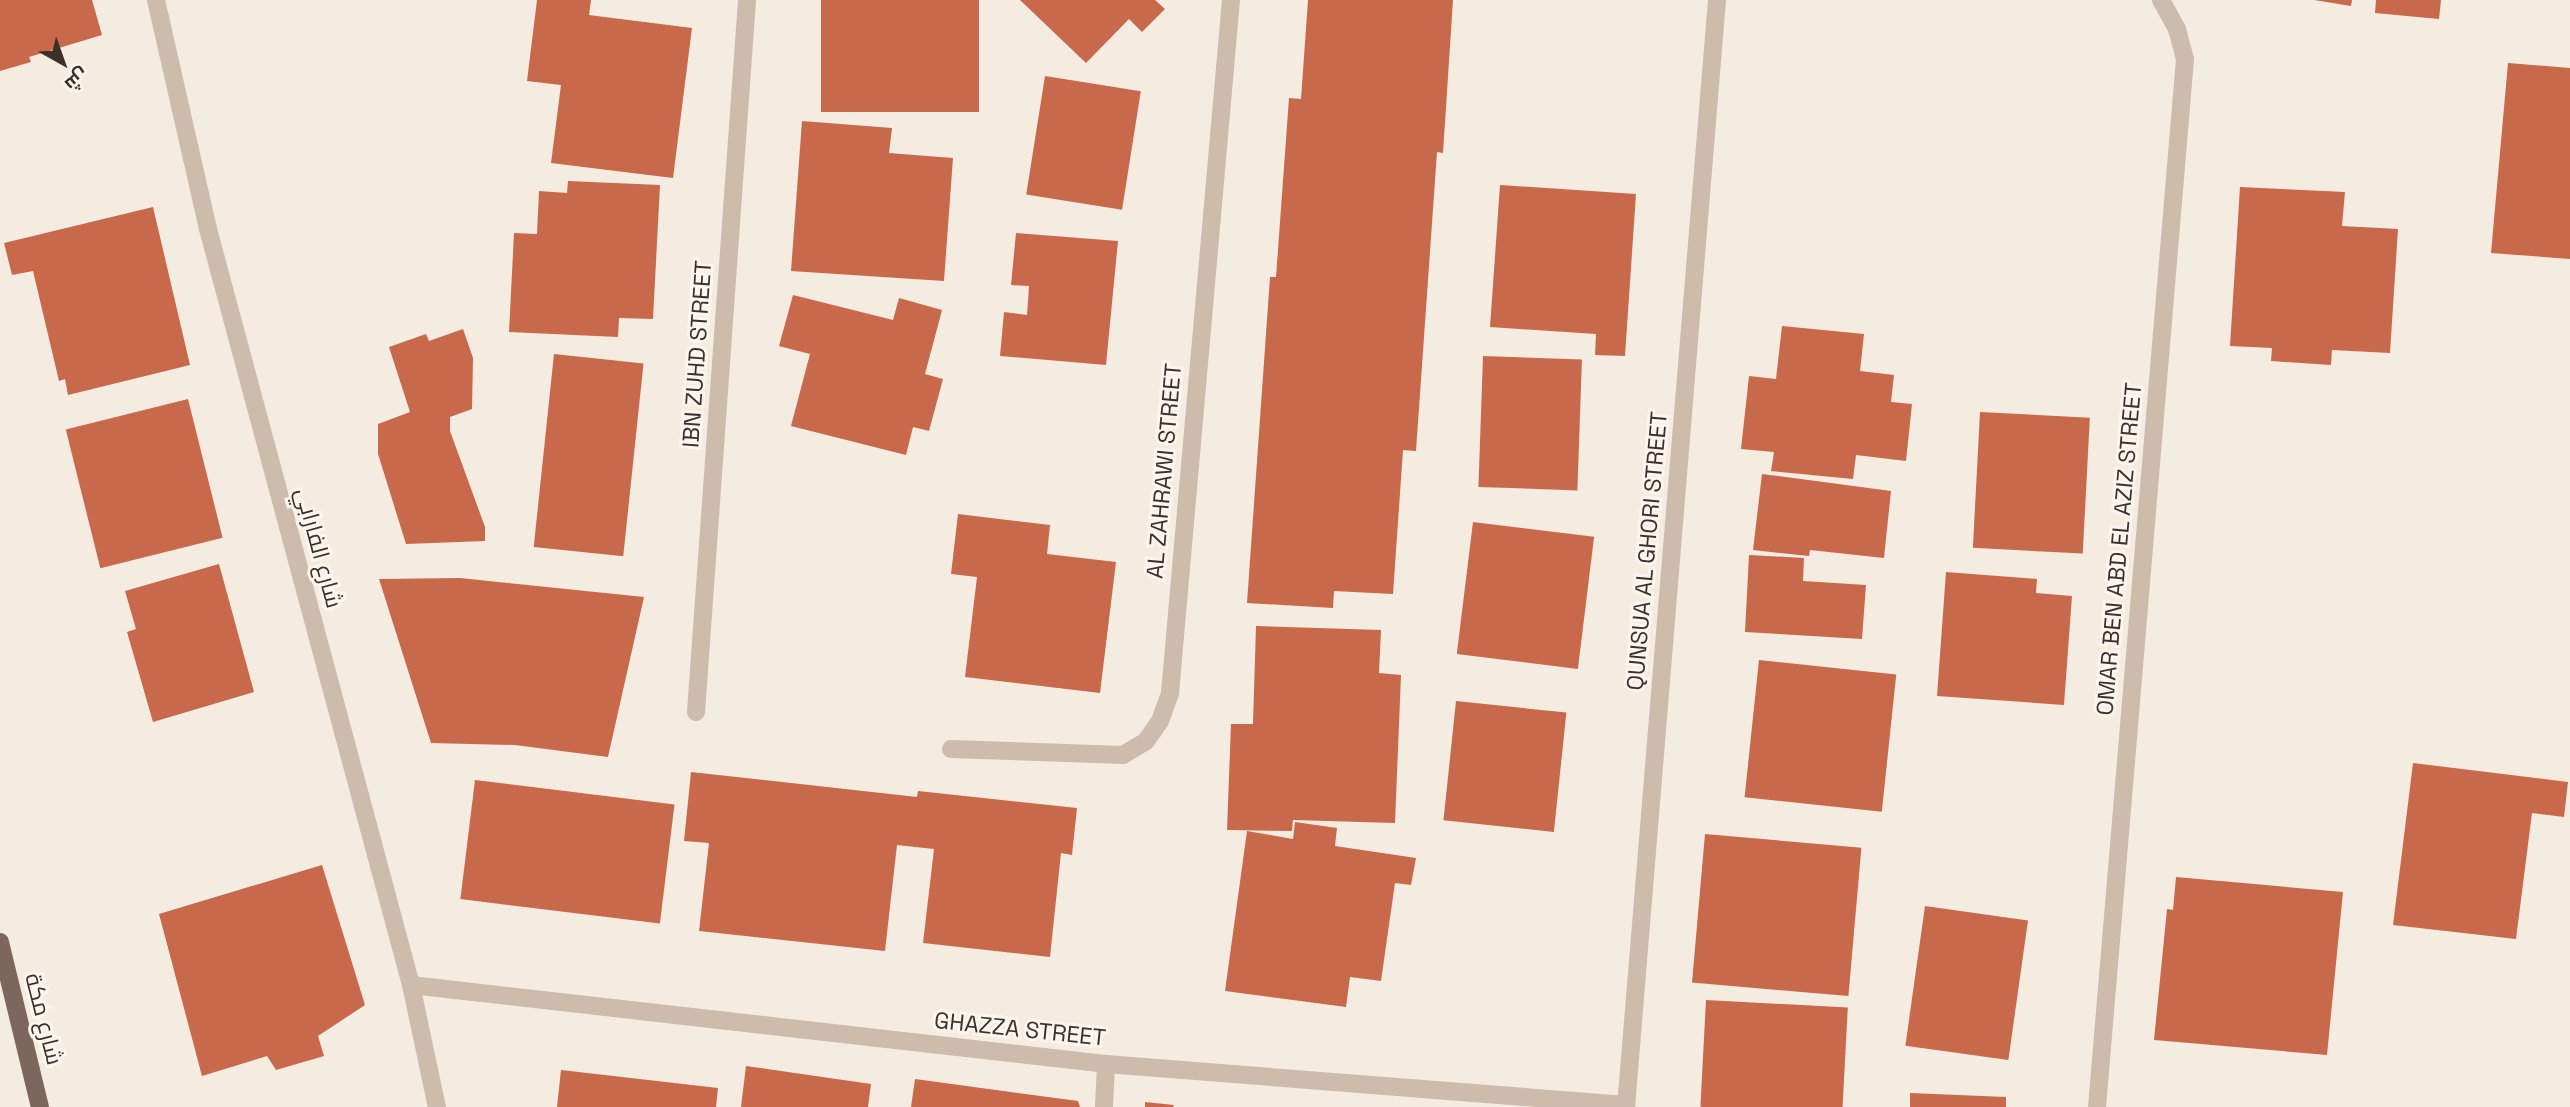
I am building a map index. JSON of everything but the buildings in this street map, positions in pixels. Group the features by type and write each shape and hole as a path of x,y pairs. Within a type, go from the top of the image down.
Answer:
{"main road":[{"name":"شارع مكة","path":"0,942 40,1107"}],"street":[{"name":"شارع الفارابي","path":"156,0 208,229 411,985 438,1107"},
{"name":"IBN ZUHD STREET","path":"695,712 747,0"},
{"name":"AL ZAHRAWI STREET","path":"951,749 1123,755 1146,741 1160,721 1170,693 1231,0"},
{"name":"QUNSUA AL GHORI STREET","path":"1626,1106 1717,0"},
{"name":"OMAR BEN ABD EL AZIZ STREET","path":"2097,1107 2185,59 2178,29 2161,0"},
{"name":"GHAZZA STREET","path":"411,985 1106,1064 1626,1106"},
{"path":"1104,1107 1106,1064"}]}
